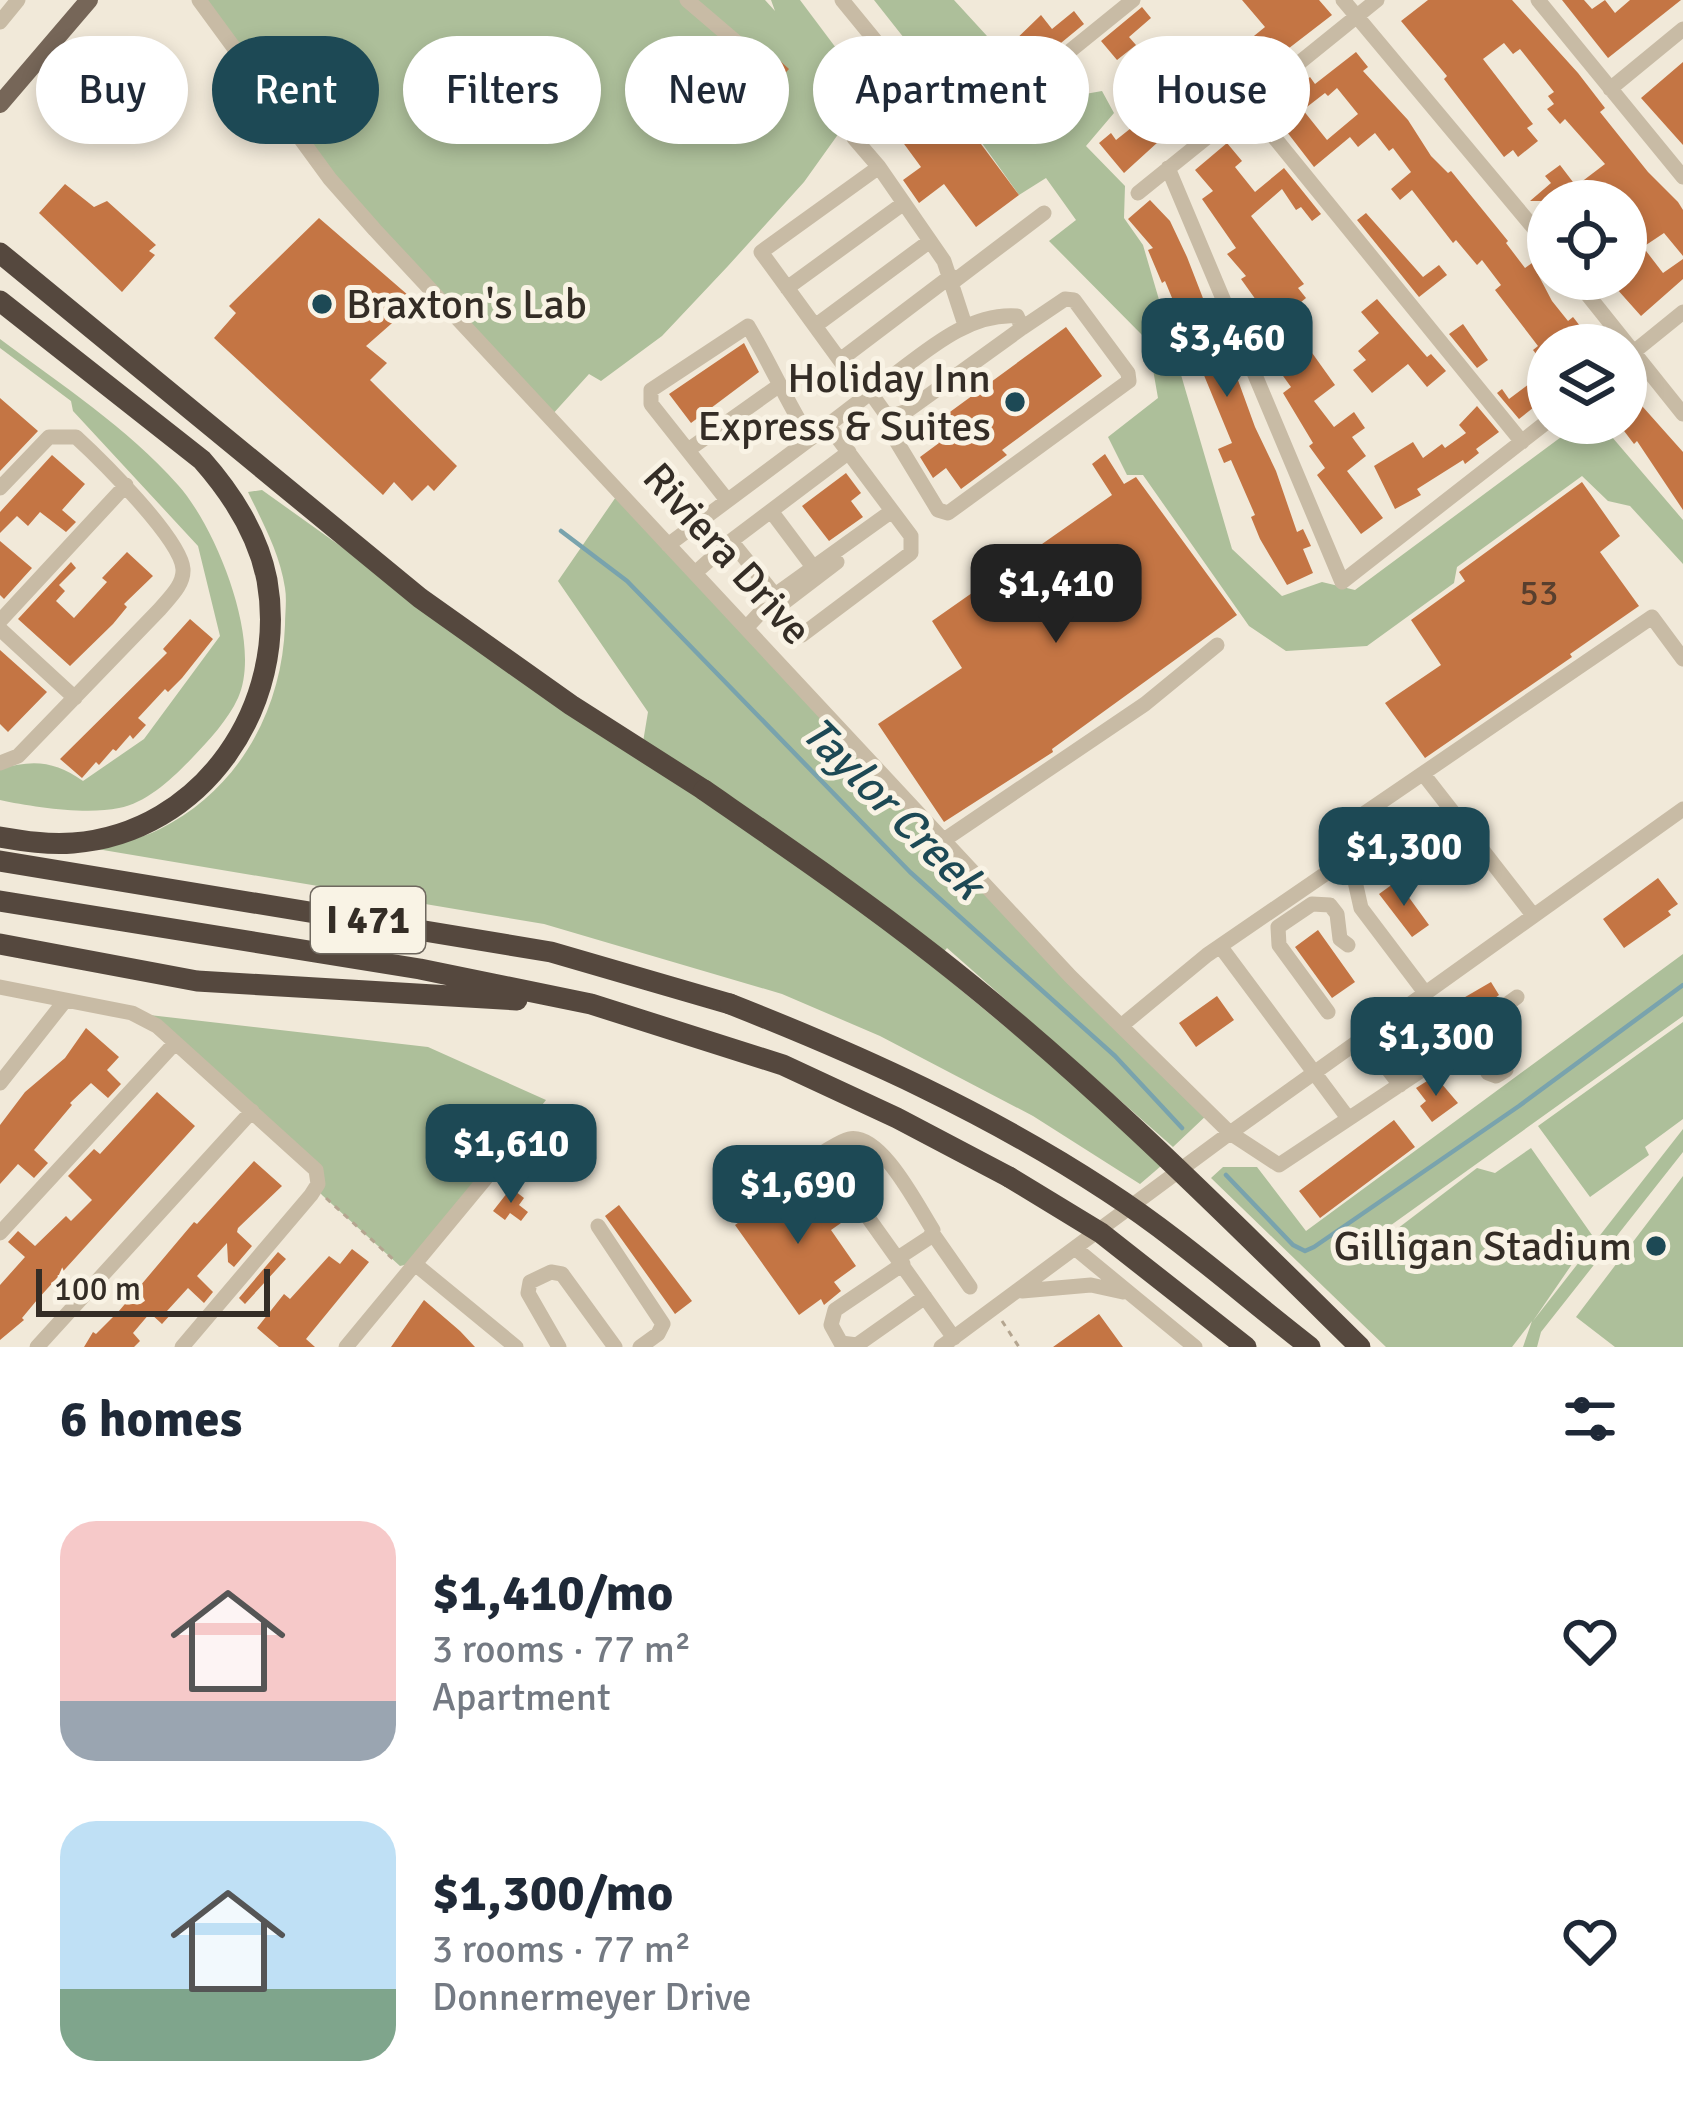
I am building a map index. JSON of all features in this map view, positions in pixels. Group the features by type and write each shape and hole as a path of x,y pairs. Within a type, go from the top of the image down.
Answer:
{"highway":[{"path":"0,253 421,598 571,705 704,790 939,959 1181,1170 1360,1347"},
{"path":"0,301 202,460 222,483 260,556 271,620 265,677 251,718 211,778 158,817 106,838 39,843 0,837"},
{"name":"I 471","path":"0,861 551,952 730,1004 894,1072 1032,1144 1125,1204 1310,1347"},
{"name":"I 471","path":"0,901 420,969 591,1004 721,1042 783,1065 962,1150 1101,1233 1246,1347"},
{"path":"0,944 197,981 591,1004"}],"main road":[{"path":"0,104 89,0"}],"street":[{"path":"0,22 18,0"},
{"name":"Riviera Drive","path":"199,0 244,68 344,196 944,841 1230,1133 1279,1165 1348,1118"},
{"path":"687,0 729,36"},
{"path":"842,0 910,83 854,130 854,138 930,241 952,279 965,326"},
{"path":"1088,36 1132,0"},
{"path":"1343,0 1527,219"},
{"path":"1310,54 1377,0"},
{"path":"1543,2 1682,174"},
{"path":"1610,89 1683,29"},
{"path":"1138,193 1198,144"},
{"path":"1280,144 1522,442"},
{"path":"879,167 761,251 840,361 885,413 907,411 1065,299 1074,300 1128,373 1129,381 948,513 938,510 892,434 895,415"},
{"path":"1168,168 1342,582 1527,438"},
{"path":"787,288 904,202"},
{"path":"840,361 1044,213"},
{"path":"815,326 930,241"},
{"path":"1647,341 1683,312"},
{"path":"668,544 965,326 997,314 1017,316 1022,328"},
{"path":"727,500 651,404 651,390 748,326 810,439"},
{"path":"1647,374 1683,414"},
{"path":"688,450 778,387"},
{"path":"731,541 796,635 911,553 911,536 828,425"},
{"path":"0,488 49,437 76,437 126,485 178,554 183,570 180,583 75,698 3,763"},
{"path":"695,573 849,452"},
{"path":"75,698 0,625 126,485"},
{"path":"771,511 813,567"},
{"path":"776,602 813,567 894,514"},
{"path":"746,628 894,514"},
{"path":"1426,994 1361,908 1343,828 1652,617 1683,659"},
{"path":"944,841 1145,704 1217,645"},
{"path":"1424,775 1533,915"},
{"path":"822,1153 926,1297 948,1342 1230,1133 1683,809"},
{"path":"1121,1026 1220,946 1350,857"},
{"path":"1328,1012 1279,945 1278,927 1312,904 1330,905 1337,914 1340,939 1348,945"},
{"path":"1220,946 1348,1118 1440,1058 1406,1008"},
{"path":"0,987 132,1013 157,1026 316,1170 316,1188 182,1347"},
{"path":"1506,1070 1496,1076 1488,1073 1473,1047 1473,1037 1478,1026 1517,997"},
{"path":"0,1083 64,1002"},
{"path":"1364,1038 1400,1084"},
{"path":"0,1233 175,1042"},
{"path":"37,1347 252,1111"},
{"path":"741,1205 805,1159 848,1139 859,1139 881,1150 970,1287"},
{"path":"346,1347 500,1161"},
{"path":"598,1226 663,1324 640,1347"},
{"path":"926,1297 857,1345 841,1343 831,1324 835,1310 933,1234"},
{"path":"1076,1249 1195,1347"},
{"path":"416,1264 511,1346"},
{"path":"559,1347 528,1293 530,1282 551,1272 562,1274 615,1347"},
{"path":"1020,1291 1103,1286 1131,1294"}],"path":[{"path":"316,1188 400,1266 416,1264"},
{"path":"993,1311 1019,1347"}],"green space":[{"path":"199,0 765,0 775,11 771,0 800,0 827,36 813,36 813,144 831,144 804,182 662,336 601,381 589,374 551,416 375,230 309,144 379,144 379,36 227,36"},
{"path":"874,0 954,0 987,36 902,36"},
{"path":"1102,91 1113,114 1089,142 1089,93"},
{"path":"983,144 1088,144 1125,186 1124,218 1143,245 1232,549 1282,596 1322,582 1355,590 1552,444 1618,444 1683,520 1683,564 1630,506 1608,501 1582,476 1457,567 1454,583 1367,646 1286,651 1249,626 1143,475 1127,475 1108,437 1158,398 1148,341 1049,241 1076,220 1046,178 1019,195"},
{"path":"0,339 115,425 178,485 207,528 240,618 244,675 229,714 169,781 140,801 119,808 75,810 0,800 0,769 43,764 83,781 144,739 220,636 198,546 73,411 71,401 0,348"},
{"path":"262,490 640,760 648,712 558,581 620,491 1209,1113 1173,1147 947,948 932,966 1061,1073 1161,1166 1140,1184 1033,1116 880,1036 782,994 544,924 97,849 153,832 188,813 233,770 265,717 282,657 286,597 275,551 248,492"},
{"path":"1683,954 1683,1016 1345,1258 1351,1264 1477,1168 1495,1173 1531,1148 1592,1235 1533,1321 1683,1129 1683,1152 1541,1332 1537,1347 1523,1347 1532,1321 1512,1347 1386,1347 1211,1178 1223,1167 1257,1167 1306,1231"},
{"path":"132,1013 428,1047 546,1100 417,1262 400,1266 322,1195 316,1188 318,1180"},
{"path":"1683,1022 1683,1119 1645,1147 1649,1155 1590,1197 1538,1126"},
{"name":"Gilligan Stadium","path":"1683,1176 1683,1347 1615,1347 1576,1317"}],"building":[{"path":"1242,0 1319,0 1332,15 1305,36 1254,36 1265,27"},
{"path":"1428,0 1512,0 1578,73 1605,108 1600,112 1678,202 1683,210 1683,256 1664,233 1647,244 1647,180 1584,180 1605,164 1565,119 1560,124 1547,109 1554,104 1548,96 1554,92 1520,49 1513,54 1504,43 1483,59 1533,124 1527,128 1538,141 1518,157 1513,150 1504,157 1401,21"},
{"path":"1562,0 1584,0 1592,9 1605,0 1615,13 1630,0 1681,0 1608,58"},
{"path":"1142,7 1151,18 1130,36 1113,36 1113,55 1101,41"},
{"path":"1074,11 1084,24 1069,36 1019,36 1041,15 1052,29"},
{"path":"1356,52 1368,67 1363,71 1527,267 1527,300 1551,300 1568,321 1573,317 1578,324 1527,324 1527,332 1495,290 1501,285 1482,260 1477,265 1456,240 1453,243 1412,190 1400,200 1391,189 1411,172 1375,133 1358,147 1350,137 1314,167 1296,144 1310,144 1310,119 1327,140 1358,114 1337,88 1310,105 1310,77 1315,84"},
{"path":"1683,62 1683,145 1641,98"},
{"path":"1111,133 1113,144 1156,144 1124,173 1099,143"},
{"path":"904,144 981,144 1019,195 976,227 944,184 919,203 903,180 921,167"},
{"path":"1228,144 1242,161 1235,167 1255,192 1284,168 1321,214 1312,221 1301,207 1296,210 1282,189 1251,216 1304,284 1298,288 1306,298 1285,315 1335,385 1314,401 1334,427 1354,412 1365,428 1352,437 1366,456 1347,471 1383,518 1361,534 1317,475 1325,468 1283,393 1291,387 1273,362 1280,356 1249,305 1256,300 1241,279 1246,276 1227,254 1236,248 1202,199 1213,191 1195,170"},
{"path":"1560,165 1571,180 1548,180 1545,176"},
{"path":"65,184 94,207 107,201 156,245 149,251 155,255 122,292 39,213"},
{"path":"1150,200 1170,221 1187,257 1297,532 1303,529 1311,546 1303,549 1313,573 1287,585 1260,539 1231,460 1224,463 1218,449 1232,443 1148,250 1153,248 1128,219"},
{"path":"1366,213 1423,277 1439,265 1447,275 1419,297 1357,220"},
{"path":"319,218 416,302 366,346 387,363 370,380 457,466 434,491 428,485 412,501 394,482 383,495 214,338 236,313 229,306"},
{"path":"1647,252 1663,273 1683,259 1683,279 1641,316 1627,300 1647,300"},
{"path":"1377,299 1427,357 1431,354 1446,371 1427,387 1408,364 1372,393 1353,370 1366,360 1358,351 1379,333 1361,312"},
{"path":"1463,324 1488,360 1477,368 1449,334"},
{"name":"Holiday Inn Express & Suites","path":"1066,327 1102,376 1002,450 1007,455 961,489 946,468 933,478 920,457 939,443 928,428"},
{"path":"744,343 759,372 691,423 669,394"},
{"path":"1527,386 1527,413 1519,419 1497,393 1502,389 1509,399"},
{"path":"0,398 38,431 0,471"},
{"path":"1477,406 1499,432 1465,464 1463,460 1417,489 1421,495 1395,509 1374,466 1413,442 1423,458 1442,444 1445,448 1466,433 1459,425"},
{"path":"1647,412 1683,452 1683,510 1639,444 1647,444"},
{"path":"1105,454 1124,484 1136,477 1237,615 1053,752 944,822 878,724 962,668 932,621 1112,495 1092,464"},
{"path":"52,455 85,484 62,510 76,522 66,532 40,512 28,526 17,516 0,533 0,512"},
{"path":"846,473 861,493 851,501 863,517 829,541 802,506"},
{"path":"1582,482 1620,536 1600,552 1639,606 1425,758 1385,703 1441,665 1411,620 1465,581 1459,572"},
{"path":"0,541 32,568 4,599 0,595"},
{"path":"127,552 153,576 70,666 18,619 71,562 76,568 59,585 65,591 56,601 74,618"},
{"path":"190,619 213,639 182,678 138,718 146,725 133,739 130,735 82,778 60,759 167,653 163,649"},
{"path":"0,650 47,692 8,732 0,724"},
{"path":"1658,878 1678,904 1668,911 1671,915 1624,948 1603,919"},
{"path":"1397,881 1429,925 1412,937 1379,894"},
{"path":"1318,930 1355,982 1332,998 1295,947"},
{"path":"1491,982 1499,995 1457,1034 1441,1011"},
{"path":"1217,996 1234,1020 1196,1047 1179,1023"},
{"path":"86,1028 119,1057 107,1070 121,1084 108,1098 91,1083 34,1150 48,1163 34,1178 18,1164 0,1184 0,1125 25,1092 65,1058"},
{"path":"1435,1076 1458,1103 1432,1122 1420,1106 1426,1101 1416,1088"},
{"path":"157,1092 195,1126 24,1320 0,1340 0,1285 25,1257 8,1242 18,1231 35,1246 66,1216 71,1221 92,1200 68,1176 94,1149 100,1154"},
{"path":"1394,1120 1415,1147 1320,1218 1299,1191"},
{"path":"254,1161 282,1186 238,1228 252,1246 234,1267 228,1262 227,1243 197,1276 213,1292 204,1303 188,1288 162,1324 150,1313 133,1333 140,1341 134,1347 84,1347 93,1332 119,1311 194,1222"},
{"path":"798,1181 818,1208 826,1202 841,1223 831,1230 856,1266 834,1282 841,1291 824,1305 821,1299 799,1315 735,1225"},
{"path":"511,1188 524,1198 519,1205 528,1212 521,1221 510,1213 505,1220 493,1211"},
{"path":"619,1205 692,1301 675,1314 605,1216"},
{"path":"352,1249 369,1262 306,1339 315,1347 279,1347 257,1328 284,1294 290,1299 329,1256 340,1264"},
{"path":"278,1252 286,1259 245,1304 239,1298"},
{"path":"424,1300 460,1331 475,1347 391,1347"},
{"path":"1099,1314 1123,1347 1053,1347"}],"waterway":[{"name":"Taylor Creek","path":"561,531 627,581 910,872 1115,1056 1182,1128"},
{"path":"1226,1175 1293,1245 1305,1251 1519,1106 1683,985"}],"place":[{"name":"Braxton's Lab","path":"322,304"},
{"name":"Holiday Inn Express & Suites","path":"1015,402"},
{"name":"Gilligan Stadium","path":"1656,1246"}]}
